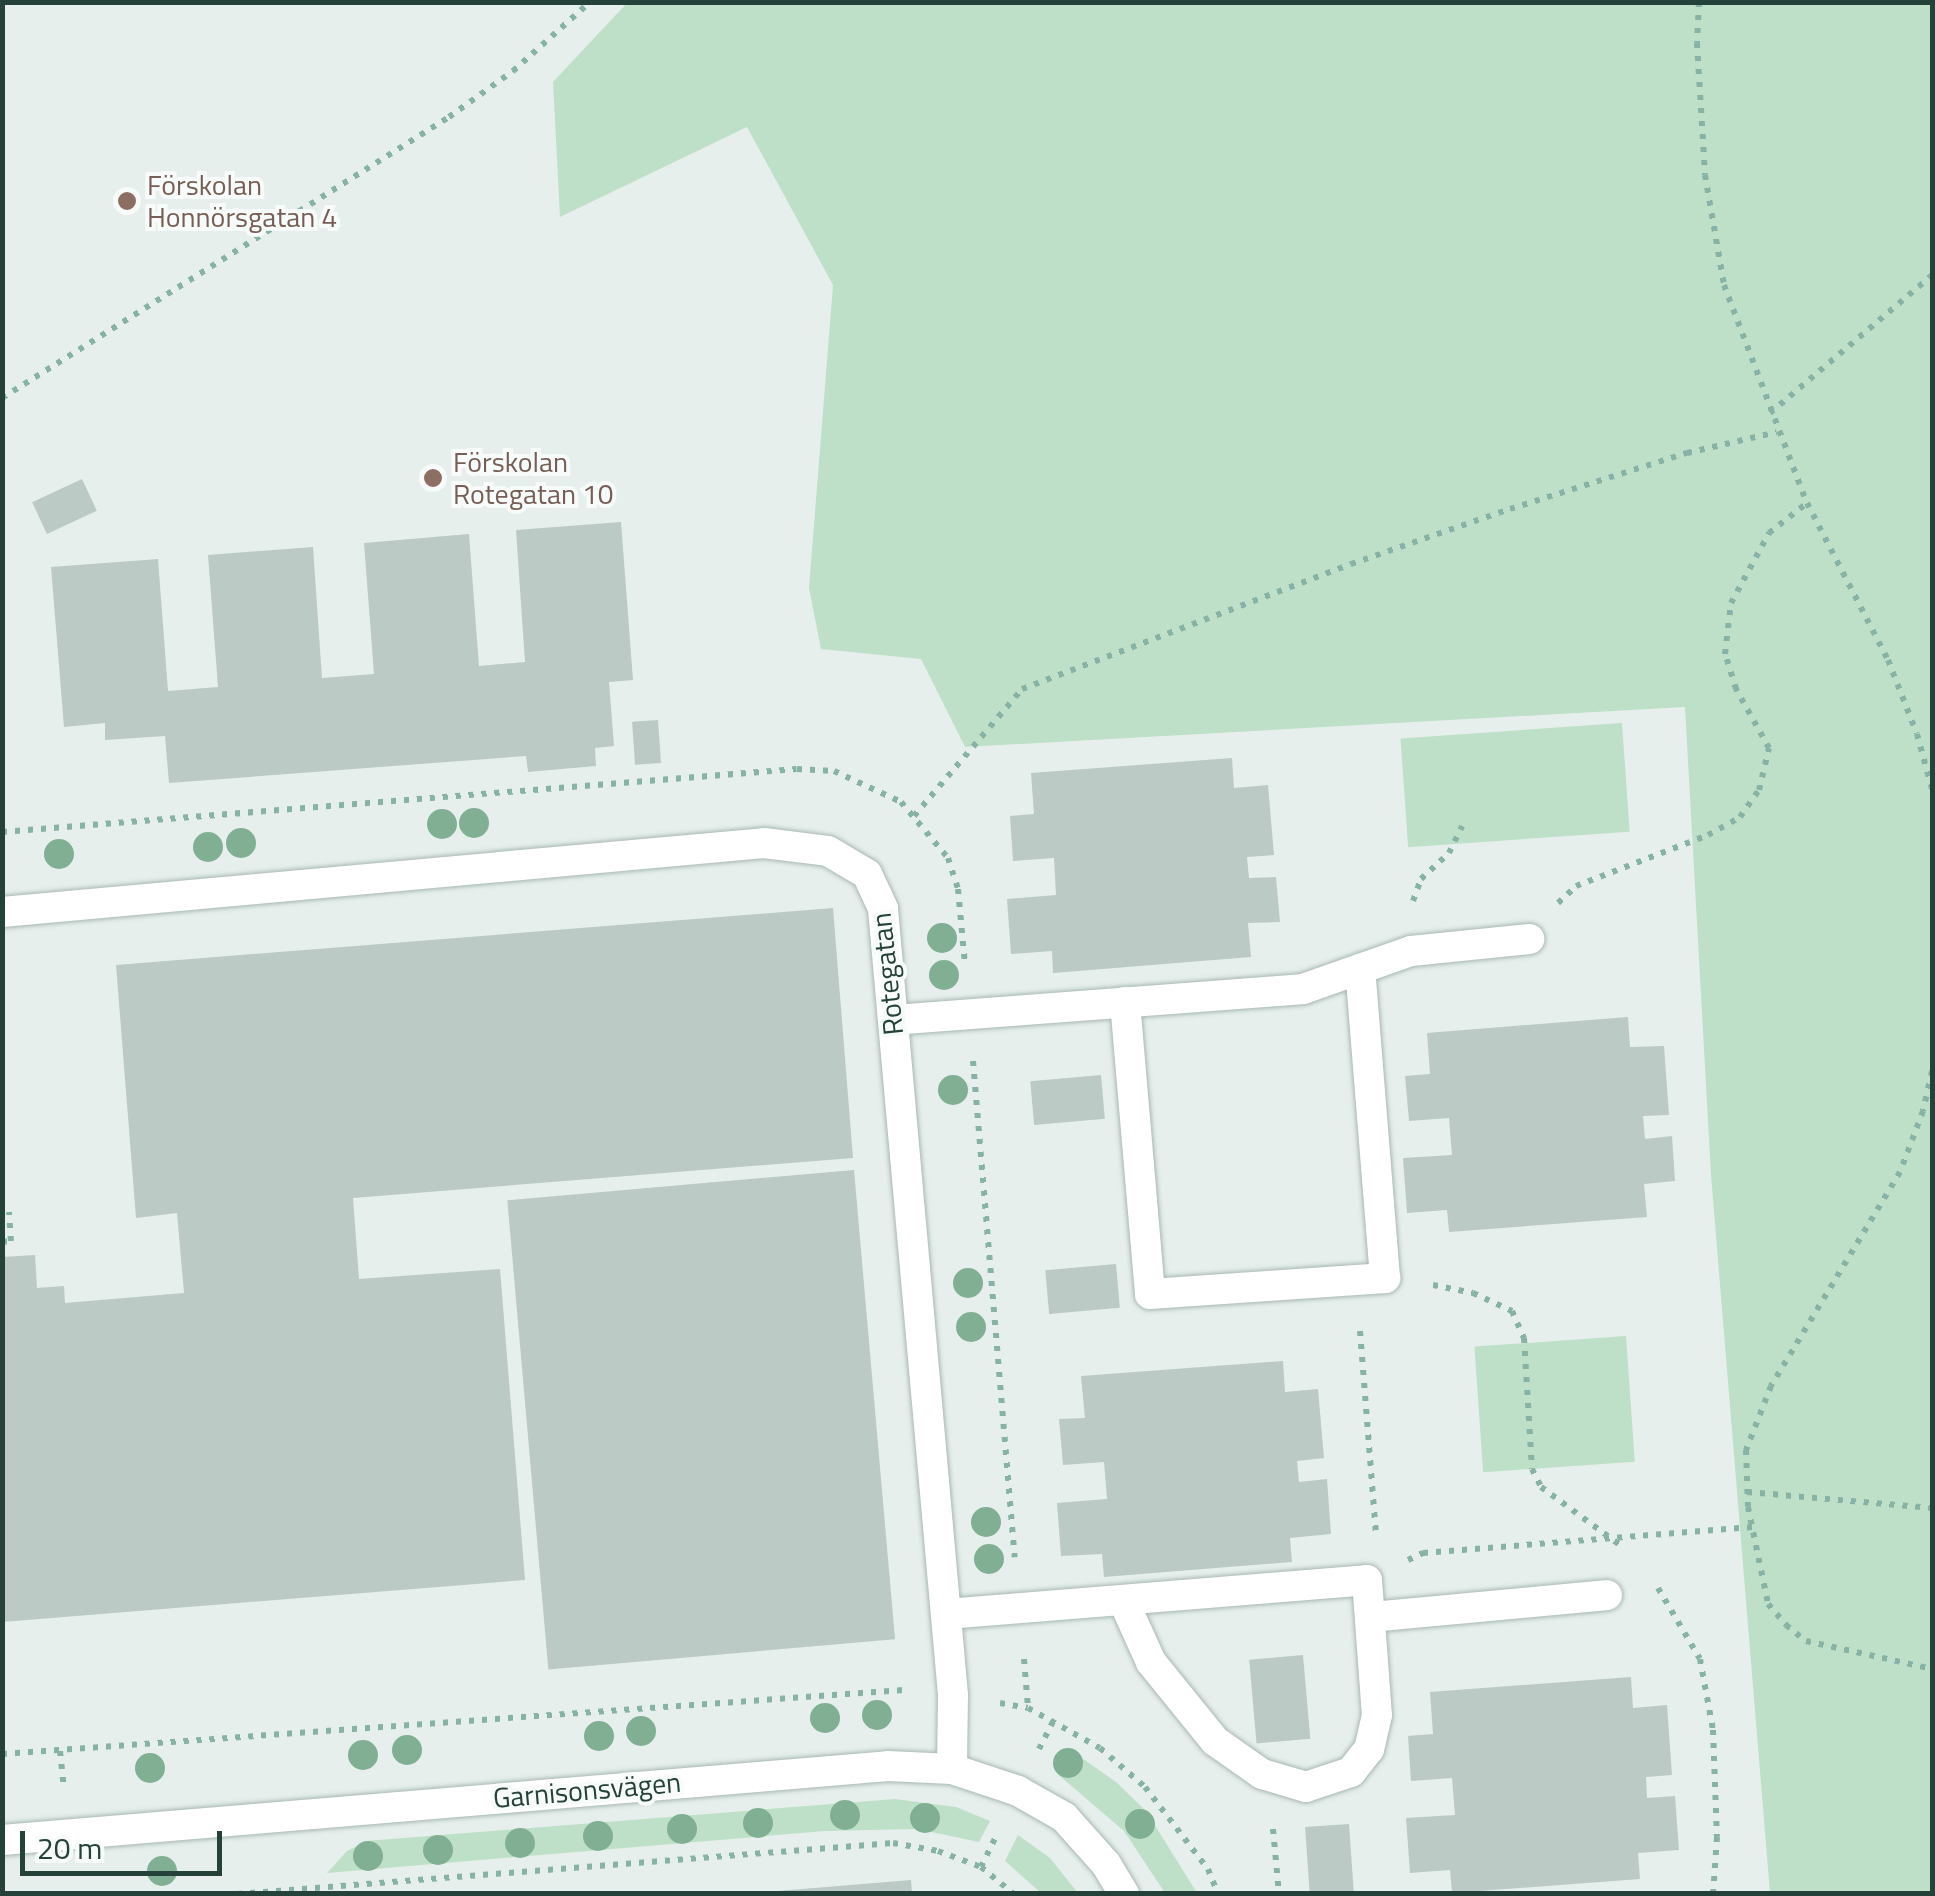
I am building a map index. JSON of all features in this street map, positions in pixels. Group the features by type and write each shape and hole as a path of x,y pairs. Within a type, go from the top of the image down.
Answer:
{"street":[{"name":"Rotegatan","path":"2,912 764,843 828,851 867,874 883,909 953,1695 952,1769"},
{"path":"893,1020 1303,989 1411,951 1529,939"},
{"path":"1125,1002 1150,1294 1385,1278 1360,969"},
{"path":"946,1614 1373,1577 1371,1616 1377,1715 1369,1750 1351,1772 1306,1786 1262,1774 1214,1741 1151,1662 1123,1600"},
{"path":"1371,1616 1607,1595"},
{"name":"Garnisonsvägen","path":"2,1840 823,1769 952,1769 1018,1792 1064,1817 1106,1864 1124,1894"}],"path":[{"path":"2,398 449,117 513,71 590,2"},
{"path":"1699,2 1697,43 1706,175 1721,267 1777,432 1807,502 1888,660 1932,789"},
{"path":"1770,414 1932,275"},
{"path":"914,816 1022,689 1457,527 1688,453 1777,432"},
{"path":"1529,939 1576,886 1708,835 1740,816 1760,790 1769,748 1736,688 1724,654 1732,603 1769,533 1807,502"},
{"path":"2,832 797,769 834,771 901,802 948,858 958,889 1028,1708"},
{"path":"1411,951 1408,914 1421,880 1449,853 1462,826"},
{"path":"1932,1071 1924,1111 1900,1172 1756,1416 1746,1450 1747,1492 1768,1604 1806,1641 1932,1669"},
{"path":"2,1242 11,1241 9,1212"},
{"path":"1356,1280 1373,1577 1423,1553 1752,1527"},
{"path":"1747,1492 1932,1508"},
{"path":"237,1894 893,1843 938,1851 981,1866 1014,1894"}],"green space":[{"path":"627,3 1932,3 1932,1893 1770,1893 1711,1175 1685,707 965,747 921,659 821,649 809,588 833,285 747,127 560,217 553,82"},
{"path":"1622,723 1630,832 1408,847 1401,738"},
{"path":"1626,1336 1635,1462 1483,1472 1474,1347"},
{"path":"1069,1749 1116,1782 1146,1811 1197,1893 1165,1893 1124,1831 1061,1777 1056,1768 1061,1754"},
{"path":"895,1799 956,1807 990,1821 979,1842 917,1829 825,1831 327,1873 347,1851 366,1841"},
{"path":"1018,1835 1050,1858 1078,1893 1041,1893 1005,1861"}],"building":[{"path":"82,479 97,511 47,534 32,502"},
{"path":"621,522 633,680 609,682 614,746 595,748 596,766 528,772 526,756 169,783 165,736 105,740 105,723 64,727 51,567 158,559 168,691 218,687 208,555 313,547 322,678 374,674 364,543 469,534 479,666 525,662 516,530"},
{"path":"658,720 661,763 635,765 632,722"},
{"path":"1232,758 1234,788 1268,785 1274,855 1247,857 1249,878 1276,877 1280,922 1248,923 1251,957 1053,973 1052,951 1011,954 1007,899 1056,895 1054,858 1013,861 1010,816 1034,814 1031,773"},
{"path":"833,908 853,1158 353,1198 359,1279 500,1269 525,1580 2,1622 2,1257 35,1255 37,1288 64,1286 65,1303 184,1293 177,1213 136,1218 116,965"},
{"path":"1628,1017 1630,1047 1664,1046 1669,1115 1643,1116 1645,1139 1672,1136 1675,1181 1644,1184 1647,1217 1449,1232 1447,1210 1407,1213 1403,1158 1452,1155 1449,1118 1409,1121 1405,1076 1430,1074 1427,1033"},
{"path":"1101,1075 1105,1119 1034,1125 1030,1081"},
{"path":"854,1170 895,1639 548,1670 507,1200"},
{"path":"1116,1264 1120,1308 1049,1314 1045,1270"},
{"path":"1283,1361 1285,1392 1318,1389 1324,1458 1297,1461 1299,1482 1327,1479 1331,1534 1290,1538 1292,1562 1104,1577 1102,1554 1061,1556 1057,1503 1107,1499 1104,1462 1063,1465 1059,1419 1085,1418 1081,1376"},
{"path":"1303,1655 1310,1739 1257,1743 1249,1660"},
{"path":"1631,1677 1633,1708 1667,1705 1672,1775 1646,1777 1647,1798 1675,1796 1679,1850 1638,1853 1640,1879 1452,1893 1450,1870 1410,1873 1406,1818 1455,1815 1452,1778 1411,1781 1408,1736 1433,1734 1430,1692"},
{"path":"1349,1824 1354,1894 1310,1894 1305,1827"},
{"path":"911,1880 912,1894 778,1894 778,1891"}],"place":[{"name":"Förskolan Honnörsgatan 4","path":"127,201"},
{"name":"Förskolan Rotegatan 10","path":"433,478"}]}
